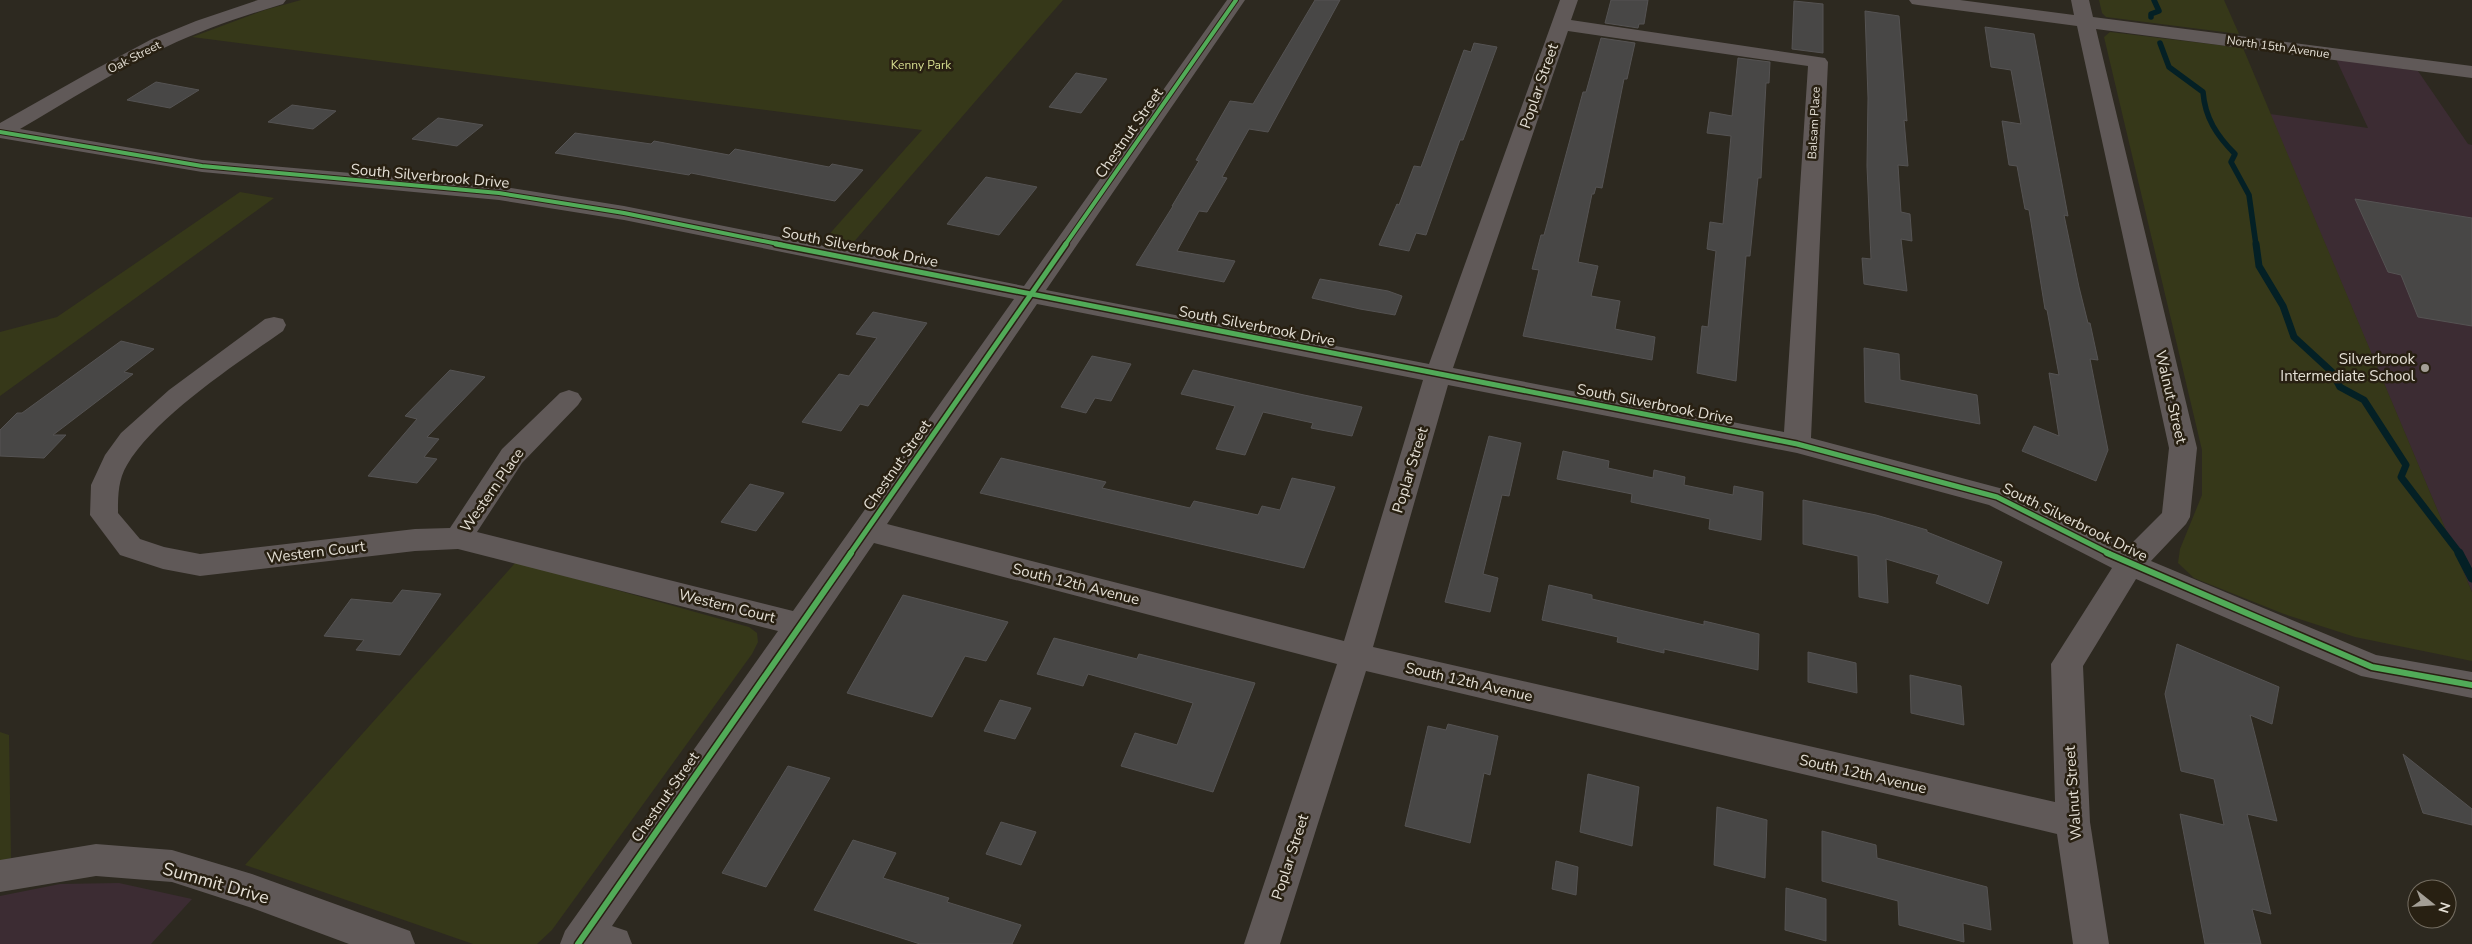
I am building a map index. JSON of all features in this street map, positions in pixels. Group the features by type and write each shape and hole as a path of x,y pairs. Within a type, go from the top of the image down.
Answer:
{"street":[{"name":"Oak Street","path":"0,132 98,75 159,43 200,25 277,0"},
{"name":"Chestnut Street","path":"592,941 801,625 1236,0"},
{"name":"North 15th Avenue","path":"1918,0 2082,10 2472,72"},
{"name":"Walnut Street","path":"2082,10 2183,448 2176,517 2130,564 2067,664 2073,822 2091,944"},
{"name":"Poplar Street","path":"1262,944 1355,656 1438,374 1564,12"},
{"name":"Balsam Place","path":"1564,12 1818,62 1796,444"},
{"name":"South Silverbrook Drive","path":"0,132 202,166 499,193 624,213 1031,295 1796,444 1997,497 2130,564 2372,667 2472,685"},
{"name":"Western Court","path":"274,325 170,403 144,426 118,456 106,480 104,515 120,538 130,547 163,558 200,565 415,540 458,538 801,625"},
{"name":"Western Place","path":"458,538 512,456 530,436 569,400"},
{"name":"South 12th Avenue","path":"867,530 1355,656 2073,822"},
{"name":"Summit Drive","path":"0,876 96,860 172,866 252,891 396,944"}],"shaded area":[{"name":"Silverbrook Intermediate School","path":"2336,59 2418,71 2468,144 2472,145 2472,592 2270,114 2368,128"},
{"path":"119,883 192,899 151,944 0,944 0,896 60,884"}],"green space":[{"name":"Kenny Park","path":"301,0 1063,0 852,244 825,239 922,130 192,37 265,10"},
{"path":"2099,0 2224,0 2239,34 2106,17 2102,13"},
{"path":"2110,32 2243,48 2472,592 2472,661 2355,637 2284,614 2194,578 2178,563 2180,549 2202,495 2202,450 2104,37"},
{"path":"240,192 274,198 0,396 0,332 57,317"},
{"path":"516,562 749,627 757,633 758,642 752,654 552,930 537,944 473,944 245,865"},
{"path":"0,732 9,735 11,858 0,861"}],"building":[{"path":"1315,0 1340,0 1268,132 1249,129 1222,177 1227,178 1207,212 1199,211 1177,251 1235,261 1224,282 1136,265 1199,161 1196,160 1230,101 1253,104"},
{"path":"1611,0 1648,0 1644,24 1639,24 1638,28 1605,23"},
{"path":"1794,1 1823,4 1823,53 1792,49"},
{"path":"1865,11 1899,16 1907,121 1904,120 1908,166 1898,165 1901,212 1910,214 1912,241 1901,239 1907,291 1864,284 1862,258 1871,259 1867,166 1868,98"},
{"path":"1985,27 2034,34 2068,216 2064,215 2079,287 2088,323 2090,323 2098,360 2090,359 2108,450 2096,481 2022,451 2034,426 2059,436 2049,373 2059,375 2047,310 2045,309 2029,210 2025,209 2017,166 2009,165 2002,121 2021,124 2011,70 1991,67"},
{"path":"1601,38 1635,43 1627,79 1624,79 1602,188 1596,187 1594,194 1592,194 1578,262 1598,266 1591,296 1620,301 1615,329 1655,337 1652,360 1523,336 1539,270 1532,269 1541,235 1544,235 1583,92 1586,92"},
{"path":"1474,43 1497,47 1463,140 1460,140 1426,235 1416,233 1409,251 1379,245 1397,204 1399,205 1414,166 1421,167 1464,50 1471,52"},
{"path":"1738,58 1770,62 1769,83 1766,83 1761,178 1758,178 1750,256 1746,256 1736,381 1697,373 1702,326 1708,327 1716,251 1707,249 1710,222 1723,224 1731,136 1707,133 1710,112 1732,116"},
{"path":"1076,73 1107,79 1081,113 1049,107"},
{"path":"156,82 199,90 170,108 127,100"},
{"path":"292,105 336,111 313,129 268,122"},
{"path":"438,118 483,125 457,146 412,139"},
{"path":"575,133 651,144 654,141 729,155 735,149 829,167 832,164 863,170 835,201 691,173 689,175 555,153"},
{"path":"986,177 1037,187 999,235 947,224"},
{"path":"2355,199 2472,218 2472,326 2418,317 2401,275 2388,272"},
{"path":"1320,279 1388,291 1402,296 1395,315 1360,309 1312,298"},
{"path":"873,312 927,323 868,406 860,404 841,431 802,422 839,374 849,376 877,338 856,334"},
{"path":"121,341 154,349 124,372 133,374 53,435 66,435 44,458 0,456 0,430 17,413 22,413"},
{"path":"1864,348 1899,354 1900,380 1977,395 1980,424 1865,402"},
{"path":"1092,356 1131,364 1111,401 1095,398 1086,413 1061,407"},
{"path":"450,370 485,377 427,437 439,439 424,457 437,459 417,483 368,476 417,419 405,416"},
{"path":"1193,370 1362,407 1352,436 1311,428 1313,423 1263,412 1245,455 1216,449 1235,406 1181,394"},
{"path":"1489,436 1521,443 1509,496 1502,495 1483,574 1498,578 1490,612 1445,602"},
{"path":"1563,451 1609,461 1608,468 1653,478 1654,470 1685,477 1684,485 1733,495 1734,486 1763,492 1761,540 1709,529 1710,519 1631,502 1632,494 1557,479"},
{"path":"1001,458 1106,482 1102,488 1190,508 1194,501 1258,515 1262,506 1280,510 1292,478 1335,487 1304,568 980,493"},
{"path":"750,484 784,493 756,531 721,522"},
{"path":"1803,500 1876,515 1927,530 1927,532 2002,562 1988,604 1936,583 1939,575 1886,559 1888,603 1859,597 1858,556 1803,544"},
{"path":"1549,585 1592,595 1592,599 1704,625 1704,621 1759,634 1758,670 1664,649 1664,653 1617,642 1618,637 1542,620"},
{"path":"402,590 441,594 400,655 356,650 364,640 324,636 351,599 392,603"},
{"path":"903,595 1008,622 986,661 965,656 932,717 847,693"},
{"path":"1054,638 1137,659 1139,654 1255,683 1213,792 1121,766 1135,733 1177,745 1193,703 1088,674 1083,686 1037,674"},
{"path":"2177,644 2279,687 2272,724 2250,715 2277,821 2247,814 2271,914 2252,909 2261,944 2205,944 2180,814 2224,825 2214,779 2181,771 2165,694"},
{"path":"1808,652 1856,663 1857,693 1808,682"},
{"path":"1910,675 1961,686 1964,725 1911,713"},
{"path":"1000,700 1031,708 1015,739 984,731"},
{"path":"1448,724 1498,736 1490,775 1484,773 1470,843 1405,826 1428,726 1446,730"},
{"path":"2403,754 2472,809 2472,825 2423,813"},
{"path":"788,766 830,778 766,887 722,873"},
{"path":"1588,774 1639,787 1632,846 1580,832"},
{"path":"1717,807 1767,820 1765,878 1714,865"},
{"path":"1001,822 1036,832 1021,865 986,854"},
{"path":"1822,831 1876,845 1877,858 1987,887 1991,930 1963,923 1964,942 1899,925 1898,901 1822,881"},
{"path":"853,840 896,853 883,878 949,898 947,902 1021,925 1012,944 920,944 814,910"},
{"path":"1556,861 1578,867 1576,895 1552,889"},
{"path":"1786,888 1826,899 1826,941 1785,930"}],"waterway":[{"path":"2151,17 2151,14 2159,11 2154,0"},
{"path":"2160,43 2169,67 2203,92 2206,110 2213,126 2235,154 2231,162 2249,195 2256,245"},
{"path":"2256,244 2259,266 2283,306 2294,337 2332,372 2340,387 2364,400 2406,465 2401,477 2460,554"},
{"path":"2459,553 2472,578"}],"cycle path":[{"path":"578,944 1236,0"},
{"path":"0,132 202,166 499,193 624,213 1031,295 1797,444 1997,497 2130,564 2372,667 2472,685"}],"place":[{"name":"Silverbrook Intermediate School","path":"2425,368"}]}
